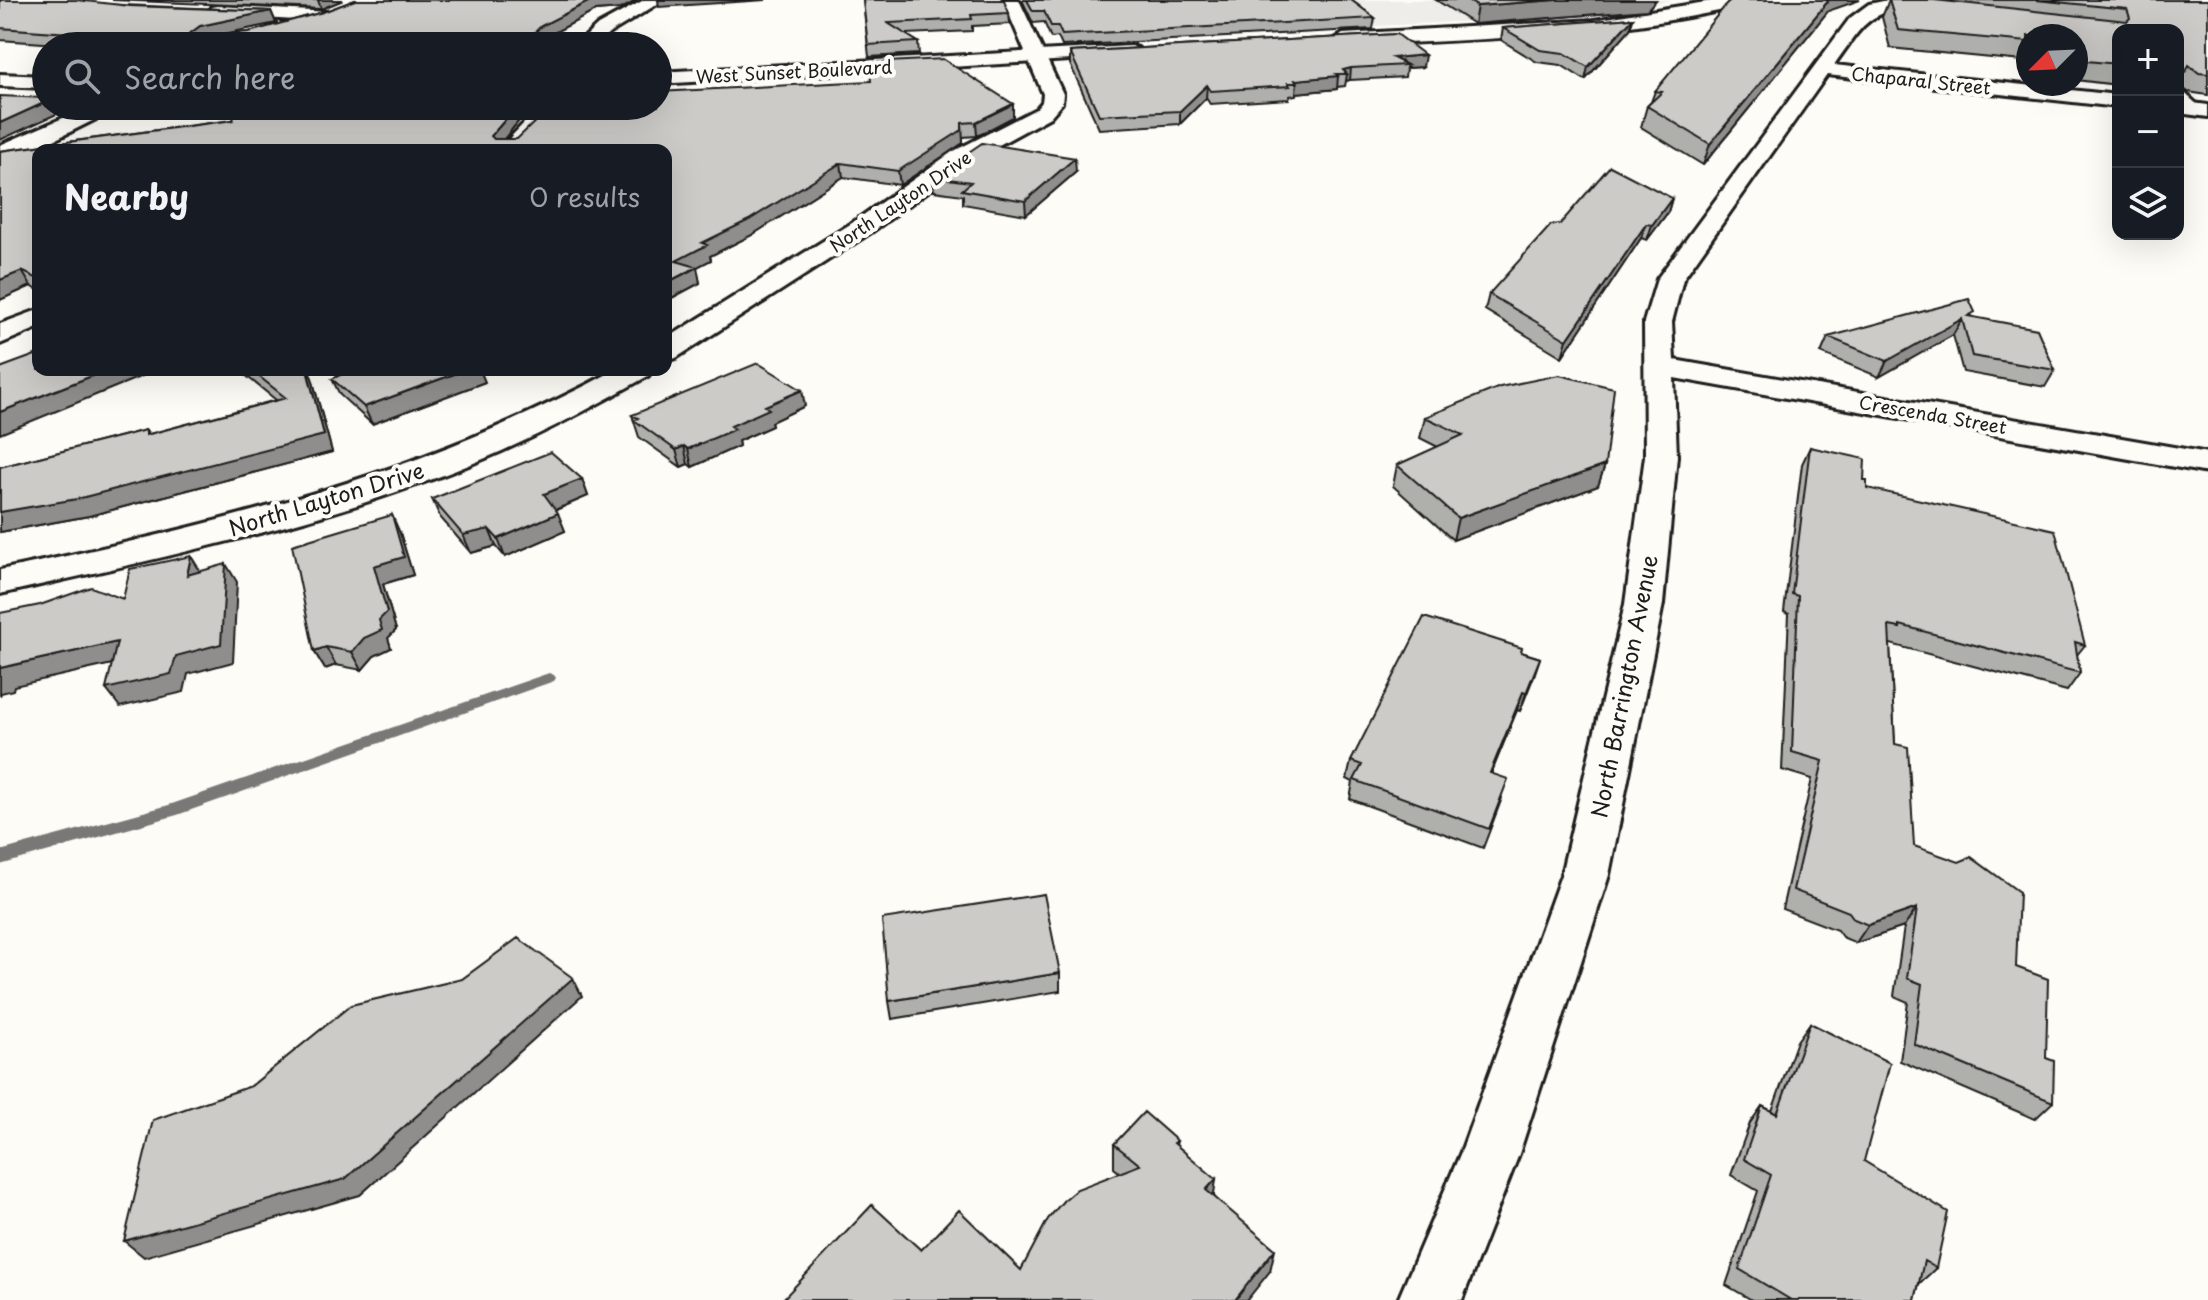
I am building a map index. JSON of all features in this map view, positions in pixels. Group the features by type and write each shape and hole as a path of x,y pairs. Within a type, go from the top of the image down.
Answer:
{"main road":[{"path":"1324,41 1588,25 1654,18 1743,0"},
{"name":"West Sunset Boulevard","path":"672,78 1042,67 1149,51"},
{"path":"0,80 32,81"}],"street":[{"path":"600,32 656,0"},
{"path":"1011,0 1042,67"},
{"name":"North Barrington Avenue","path":"1430,1300 1490,1154 1585,875 1644,604 1661,456 1658,322 1670,279 1856,22 1864,14 1900,5"},
{"path":"205,10 335,14 278,31"},
{"name":"North Layton Drive","path":"672,348 861,228 960,157 1043,113 1052,103 1053,94 1042,67"},
{"name":"Chaparal Street","path":"1820,69 2112,100"},
{"path":"0,152 78,120"},
{"path":"515,144 537,120"},
{"path":"0,335 32,321"},
{"name":"Crescenda Street","path":"1659,366 2208,463"},
{"name":"North Layton Drive","path":"0,582 276,518 408,474 538,423 626,376"}],"shaded area":[{"path":"1312,0 1674,0 1617,9 1498,20 1354,27"}],"building":[{"path":"0,0 76,0 130,6 271,11 200,26 192,32 55,32 0,28"},
{"path":"355,0 592,0 535,32 249,32"},
{"path":"863,0 1004,0 1009,13 971,15 972,19 888,23 918,42 868,45"},
{"path":"1027,0 1351,0 1375,18 1062,35 1058,26 1051,26 1044,11 1033,11"},
{"path":"1467,0 1556,0 1477,6"},
{"path":"1730,0 1829,0 1710,144 1647,106 1662,92 1655,91"},
{"path":"1889,0 1934,0 2127,21 2130,18 2127,9 2036,0 2208,0 2208,74 2199,73 2189,65 2184,72 2184,24 2112,24 2112,63 2088,61 2088,24 2016,24 2016,41 1898,30"},
{"path":"1633,18 1588,67 1564,53 1540,50 1503,28"},
{"path":"1397,34 1425,55 1393,58 1407,65 1351,68 1343,70 1347,74 1295,80 1297,83 1288,83 1290,86 1211,91 1207,85 1180,111 1099,115 1070,52"},
{"path":"943,59 1013,104 976,122 962,123 962,130 898,171 841,163 749,220 702,243 707,245 676,261 697,267 672,280 672,144 53,144 233,120 505,120 491,136 494,139 517,139 537,120 672,120 672,91 871,81 869,63"},
{"path":"0,96 32,97 32,108 0,123"},
{"path":"982,143 1075,158 1025,201 962,190 971,182 932,177"},
{"path":"32,147 32,276 22,271 0,280 0,151"},
{"path":"1610,166 1672,198 1652,225 1646,224 1567,340 1489,294 1551,225 1560,224"},
{"path":"1969,299 1975,312 1968,316 2037,329 2055,370 1972,356 1962,319 1887,361 1828,337"},
{"path":"32,356 32,376 92,376 0,412 0,368"},
{"path":"758,363 802,390 765,406 769,409 731,426 735,429 688,449 684,446 676,450 634,420 638,418 632,415"},
{"path":"1559,375 1614,388 1605,465 1458,518 1397,465 1463,435 1425,417 1500,387"},
{"path":"258,376 309,376 324,435 77,499 0,512 0,467 146,430 146,435 286,398"},
{"path":"338,376 449,376 364,407 332,379"},
{"path":"1810,447 1865,459 1864,480 1867,480 1867,488 2055,530 2085,645 2075,642 2080,673 1900,625 1900,628 1889,626 1895,744 1908,747 1914,846 1959,862 1971,857 2019,892 2016,967 2048,979 2046,1058 2054,1061 2053,1102 1914,1044 1922,984 1907,978 1917,908 1868,925 1854,919 1849,912 1793,890 1823,761 1792,752 1798,596 1792,594"},
{"path":"551,452 582,479 544,494 558,513 498,539 489,529 463,535 432,499"},
{"path":"392,515 404,557 374,566 387,612 379,620 382,630 364,638 352,652 326,647 314,651 292,545"},
{"path":"191,556 187,575 226,564 221,644 176,656 171,674 106,689 117,642 0,668 0,613 40,605 91,587 123,599 130,569"},
{"path":"1424,617 1522,648 1521,652 1540,658 1490,773 1508,779 1489,829 1354,780 1362,765 1351,761"},
{"path":"1044,894 1060,973 889,1001 882,919"},
{"path":"518,938 573,978 345,1179 124,1241 153,1120 251,1086 351,1005 462,979"},
{"path":"1810,1023 1890,1063 1864,1161 1948,1212 1936,1268 1924,1261 1915,1300 1791,1300 1739,1269 1771,1175 1744,1159 1762,1106 1777,1114"},
{"path":"1144,1112 1216,1179 1206,1190 1275,1249 1235,1300 782,1300 872,1205 921,1250 959,1210 1021,1270 1048,1219 1063,1201 1077,1189 1140,1165 1114,1144"}],"waterway":[{"path":"0,858 171,811 549,678"}]}
